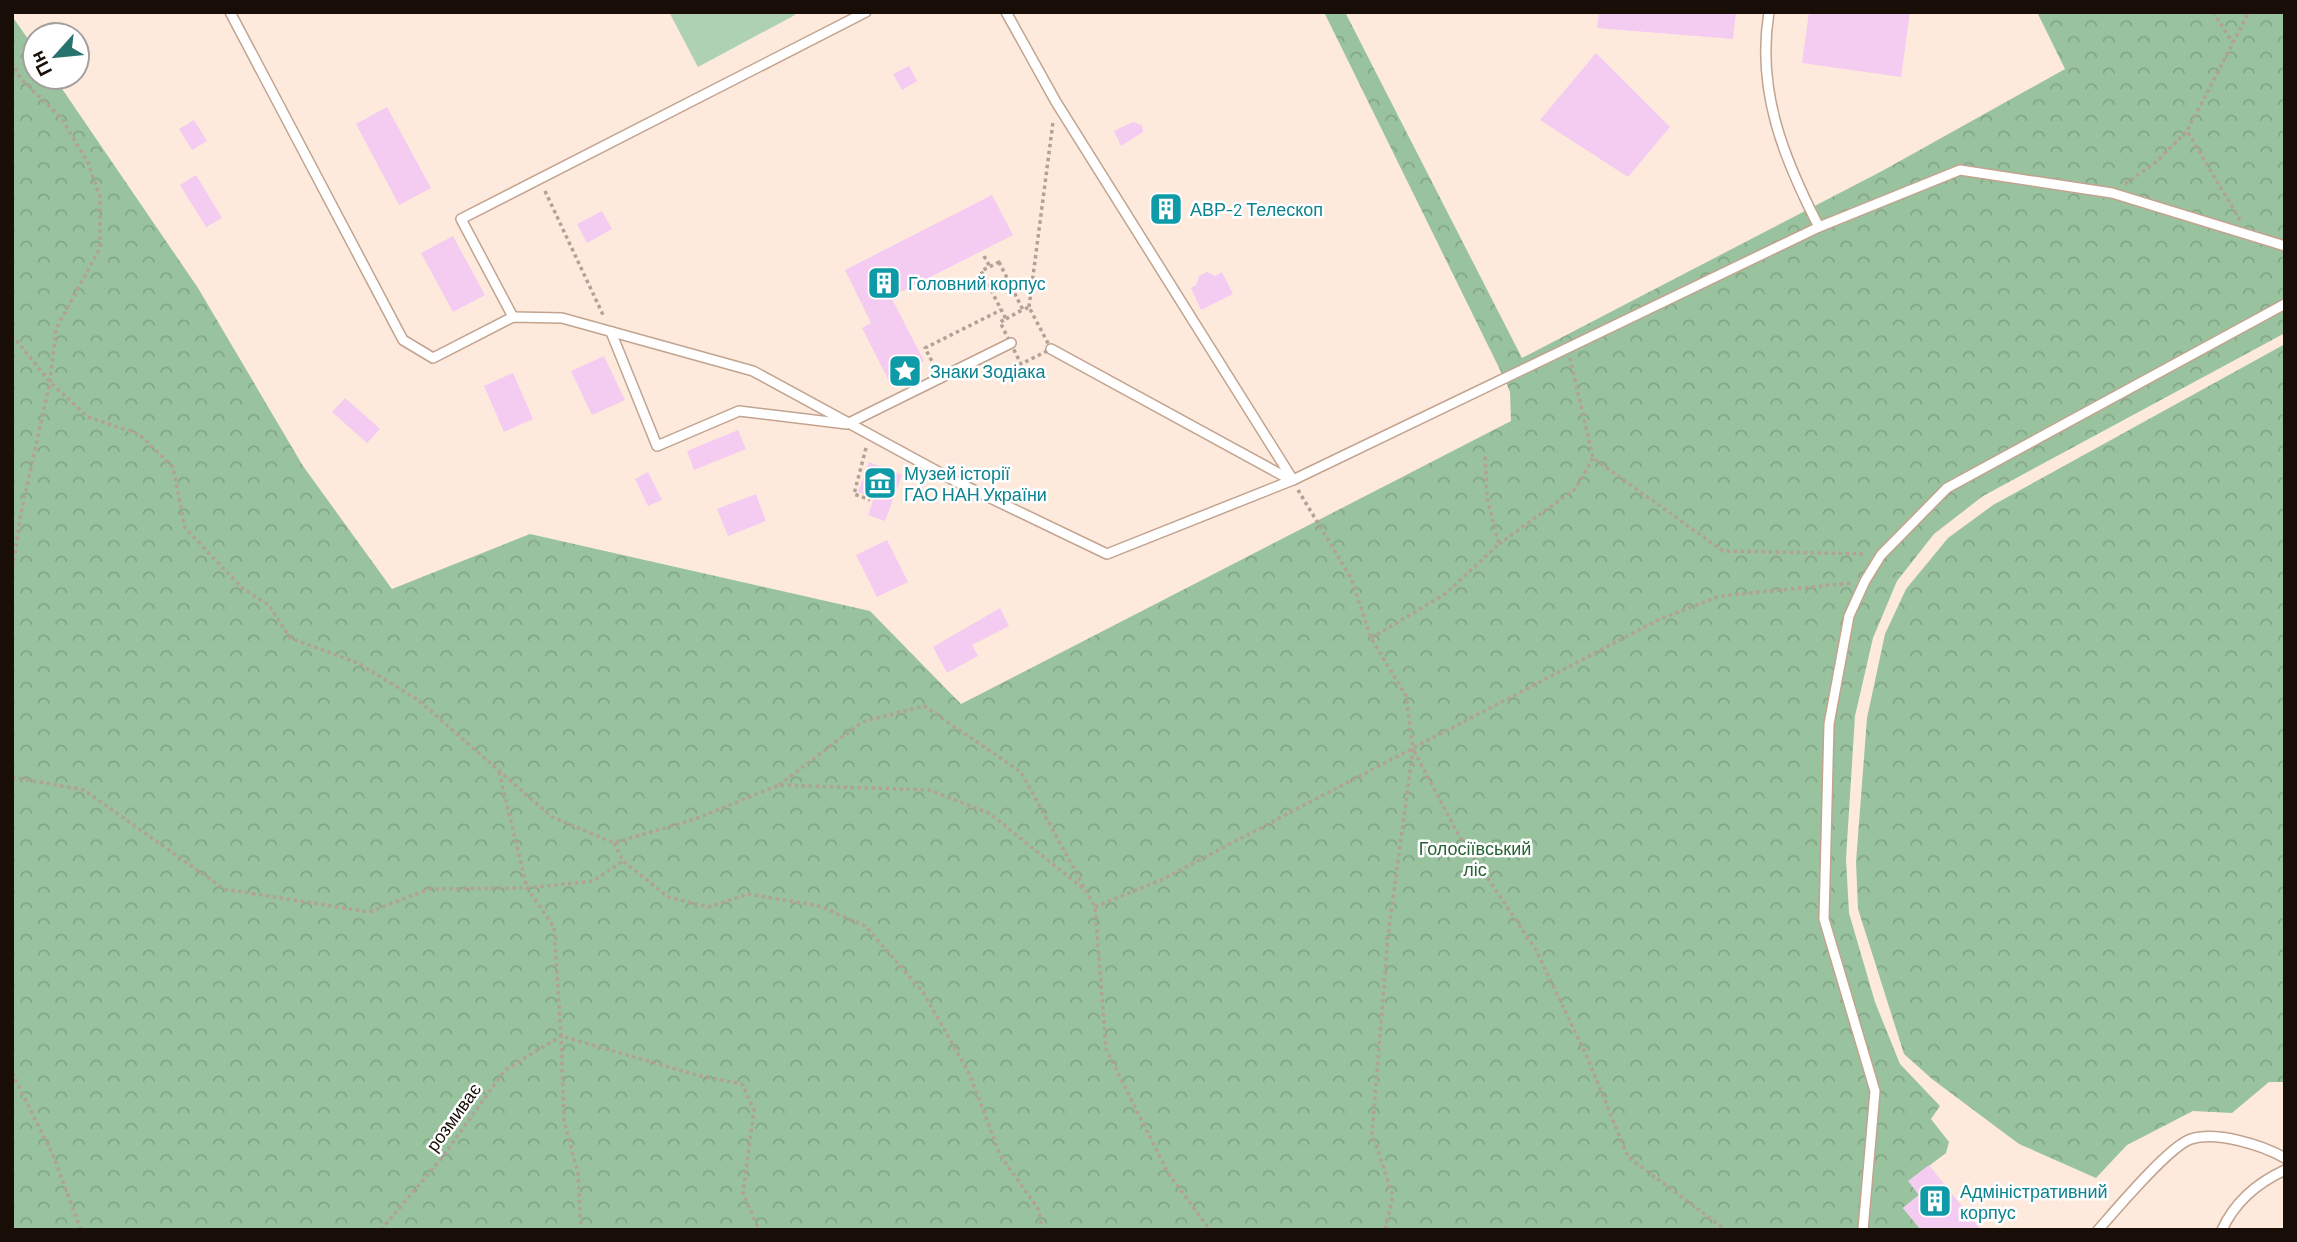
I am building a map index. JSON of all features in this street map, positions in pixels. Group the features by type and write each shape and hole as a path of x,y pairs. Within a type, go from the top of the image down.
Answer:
{"lane":[{"path":"230,12 403,340 433,358 513,317 562,318 753,371 847,424 1107,554 1293,480 1819,227 1960,170 2112,192 2285,246"},
{"path":"513,317 461,219 866,12"},
{"path":"1006,12 1056,102 1293,480"},
{"path":"1769,12 1765,70 1770,109 1783,150 1819,227"},
{"path":"1863,1230 1874,1091 1824,919 1829,724 1849,616 1864,582 1881,555 1947,488 2285,304"},
{"path":"611,331 657,446 739,411 847,424 1011,343"},
{"path":"1051,349 1293,480"},
{"path":"2098,1230 2153,1170 2190,1139 2236,1139 2285,1158"},
{"path":"2222,1230 2229,1214 2258,1183 2285,1170"}],"path":[{"path":"2213,12 2233,43"},
{"path":"2112,192 2156,162 2187,131 2249,12"},
{"path":"12,62 21,79 62,119 88,163 100,197 100,248 57,329 50,382 21,513 12,572"},
{"path":"1029,307 1000,322 1021,364 1051,349 1029,307 1056,102"},
{"path":"2187,131 2249,234"},
{"path":"540,180 611,331"},
{"path":"984,256 990,267"},
{"path":"1006,319 981,271 999,262 1023,310"},
{"path":"940,378 925,348 1001,310"},
{"path":"12,335 50,382 88,417 139,434 173,467 186,528 242,588 269,605 290,638 358,663 418,700 552,817 614,843 695,819 779,785 862,722 925,706 1021,772 1095,906 1106,1049 1168,1173 1210,1230"},
{"path":"1568,349 1593,458 1723,551 1881,555"},
{"path":"869,435 854,494 870,500"},
{"path":"1485,455 1487,498 1499,544"},
{"path":"1371,638 1446,594 1499,544 1576,489 1593,458"},
{"path":"1293,480 1351,578 1371,638 1406,696 1413,749 1388,936 1372,1133 1393,1196 1385,1230"},
{"path":"1095,906 1163,879 1660,619 1720,596 1864,582"},
{"path":"1413,749 1458,834 1536,950 1588,1059 1628,1157 1726,1230"},
{"path":"499,770 527,888 554,927 564,1120 578,1174 582,1230"},
{"path":"12,777 84,790 224,889 369,912 429,889 527,888 593,881 623,861"},
{"path":"779,785 929,790 989,813 1085,890"},
{"path":"614,843 623,861 668,897 709,907 748,894 819,906 865,926 923,992 970,1075 1000,1155 1039,1210 1042,1230"},
{"path":"561,1036 700,1076 741,1084 754,1110 743,1193 759,1230"},
{"name":"розмиває","path":"381,1230 440,1160 505,1070 561,1036"},
{"path":"12,1073 53,1155 81,1230"}],"green space":[{"path":"669,12 794,12 795,15 698,67"},
{"name":"Голосіївський ліс","path":"1324,12 1345,12 1522,358 1882,171 2065,69 2037,12 2285,12 2285,333 1983,496 1934,534 1897,581 1873,638 1855,716 1846,859 1849,913 1875,1002 1900,1064 1940,1106 1931,1119 1949,1142 1946,1153 1909,1181 1919,1195 1903,1208 1921,1230 12,1230 12,16 21,29 21,91 64,91 198,288 303,466 392,589 530,534 870,611 961,704 1511,421 1510,392"},
{"path":"2285,344 2285,1082 2269,1082 2232,1113 2193,1111 2127,1145 2096,1178 2019,1144 1932,1079 1904,1054 1858,909 1856,862 1867,718 1885,634 1906,589 1948,538 1993,505"}],"building":[{"path":"1599,12 1736,12 1733,39 1597,28"},
{"path":"1809,12 1910,12 1901,77 1802,63"},
{"path":"1596,53 1670,127 1628,177 1540,120"},
{"path":"909,66 917,81 902,90 893,74"},
{"path":"387,107 431,188 399,205 356,124"},
{"path":"194,120 207,141 192,150 179,129"},
{"path":"1133,122 1142,125 1143,132 1121,146 1114,131"},
{"path":"196,175 222,218 206,227 180,185"},
{"name":"Головний корпус","path":"992,195 1013,235 891,297 924,361 888,379 862,328 871,323 845,270"},
{"name":"АВР-2 Телескоп","path":"1172,197 1180,203 1179,210 1158,221 1151,207"},
{"path":"602,211 612,229 587,243 577,224"},
{"path":"453,236 485,295 453,312 421,253"},
{"path":"1207,272 1215,276 1222,272 1233,294 1201,310 1191,288 1196,285 1199,276"},
{"path":"604,356 625,400 592,415 571,371"},
{"path":"513,373 533,419 504,432 484,386"},
{"path":"345,398 380,429 367,443 332,412"},
{"path":"738,430 746,449 694,470 687,451"},
{"name":"Музей історії ГАО НАН України","path":"869,462 902,475 885,521 868,515 874,498 858,492"},
{"path":"648,472 662,500 648,506 635,479"},
{"path":"756,494 766,521 728,536 717,509"},
{"path":"887,540 908,582 877,597 856,555"},
{"path":"1000,608 1009,626 972,645 978,656 947,673 933,647"},
{"name":"Адміністративний корпус","path":"1929,1165 1981,1230 1921,1230 1903,1208 1919,1195 1908,1181"}],"place":[{"name":"АВР-2 Телескоп","path":"1166,209"},
{"name":"Головний корпус","path":"884,283"},
{"name":"Знаки Зодіака","path":"905,371"},
{"name":"Музей історії ГАО НАН України","path":"880,483"},
{"name":"Адміністративний корпус","path":"1935,1201"}]}
